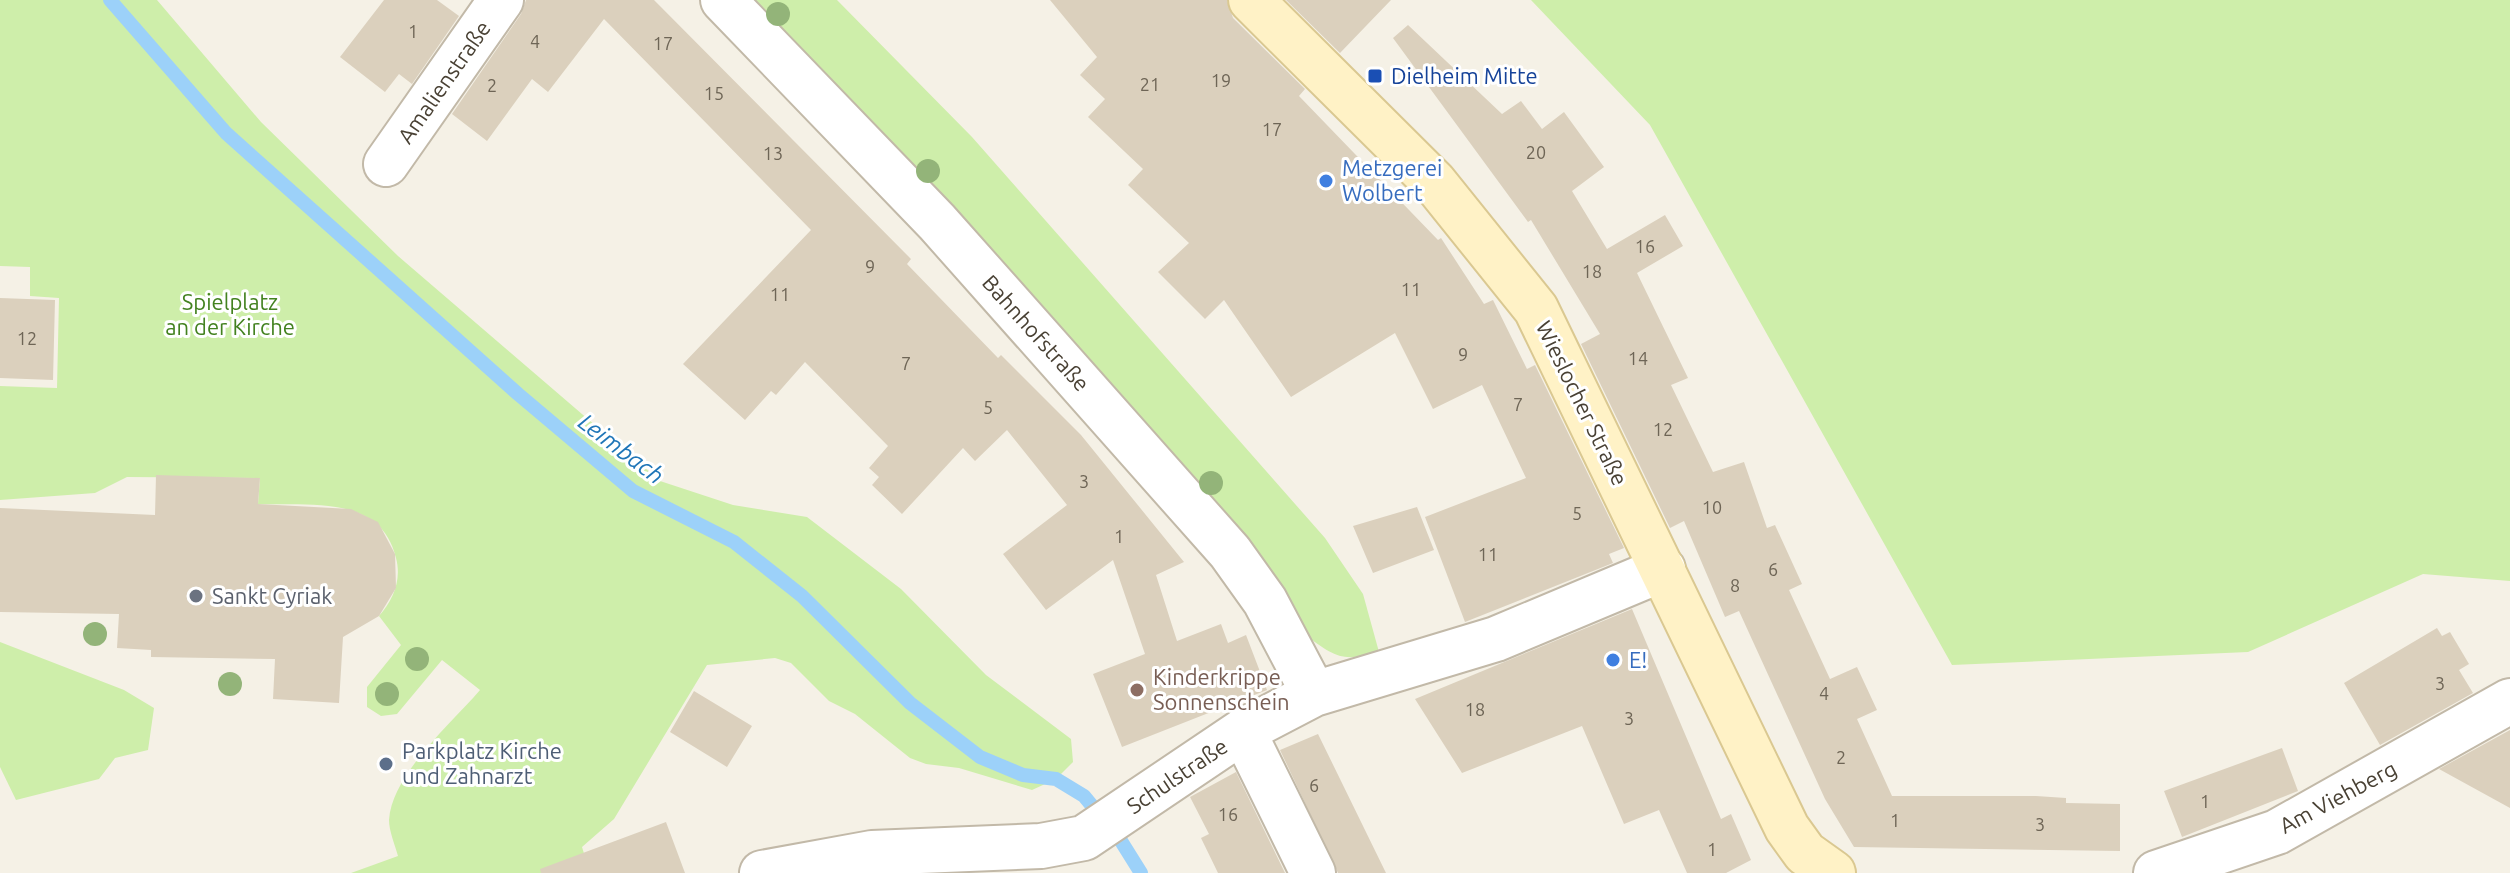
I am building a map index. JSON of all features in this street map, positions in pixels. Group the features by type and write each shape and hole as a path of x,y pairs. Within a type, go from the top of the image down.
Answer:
{"main road":[{"name":"Wieslocher Straße","path":"1251,0 1434,182 1536,309 1787,828 1805,853 1828,871"}],"street":[{"name":"Amalienstraße","path":"386,164 501,0"},
{"name":"Bahnhofstraße","path":"723,0 937,222 1230,552 1265,601 1314,694"},
{"name":"Schulstraße","path":"762,873 872,853 1041,846 1084,838 1243,731 1314,694 1496,639 1663,569"},
{"name":"Am Viehberg","path":"2156,873 2277,832 2510,701"},
{"path":"1243,731 1313,873"}],"green space":[{"name":"Spielplatz an der Kirche","path":"0,0 157,0 261,122 398,256 660,481 733,505 807,517 901,589 986,675 1071,739 1073,762 1056,779 1032,790 959,768 926,764 910,758 855,714 829,701 791,663 775,658 707,665 614,819 582,847 590,873 351,873 398,856 389,820 400,785 425,750 480,690 442,660 397,714 381,716 367,707 367,687 401,645 379,616 395,589 398,566 388,537 375,523 359,513 320,505 258,504 260,478 127,477 95,493 0,500 0,386 57,388 59,298 30,296 30,267 0,266"},
{"path":"723,0 837,0 972,137 1325,538 1363,594 1379,652 1346,657 1323,648 1304,634"},
{"path":"1531,0 2510,0 2510,581 2423,574 2248,652 1952,665 1650,125"},
{"path":"0,642 124,690 154,708 148,750 115,758 99,779 16,800 0,767"}],"building":[{"path":"384,0 437,0 459,16 412,84 399,74 385,92 340,57"},
{"path":"526,0 654,0 911,259 907,264 998,358 1001,355 1081,435 1184,562 1156,575 1177,641 1221,624 1228,643 1246,635 1267,690 1122,747 1093,674 1145,654 1113,560 1046,610 1003,554 1067,505 1007,430 975,461 963,448 902,514 872,485 879,477 869,468 888,446 805,362 776,395 771,391 745,420 683,364 811,230 604,19 548,92 532,79 487,141 452,114 521,14"},
{"path":"1050,0 1227,0 1233,18 1305,89 1299,96 1438,240 1441,238 1484,304 1493,300 1527,369 1535,365 1624,548 1609,554 1613,563 1465,622 1425,517 1526,478 1482,385 1433,409 1395,333 1291,397 1224,300 1205,319 1158,272 1189,243 1128,185 1143,169 1088,117 1105,99 1080,75 1097,57"},
{"path":"1286,0 1391,0 1340,53"},
{"path":"1408,25 1502,114 1521,101 1542,129 1564,112 1604,167 1572,191 1607,249 1665,215 1683,246 1637,273 1688,378 1671,385 1713,472 1744,462 1767,528 1775,525 1802,584 1789,590 1830,679 1857,667 1877,710 1857,719 1892,796 2036,796 2066,798 2066,803 2120,804 2120,851 1854,847 1825,799 1739,611 1725,617 1684,521 1670,528 1581,344 1600,334 1531,220 1528,222 1393,38"},
{"path":"0,298 55,300 53,380 0,378"},
{"name":"Sankt Cyriak","path":"156,475 260,478 258,504 351,509 378,522 395,554 396,588 379,616 343,637 339,703 273,699 275,659 151,657 151,650 117,648 119,614 0,612 0,508 155,515"},
{"path":"1417,507 1434,550 1373,573 1353,526"},
{"path":"1632,609 1721,819 1731,814 1751,860 1726,873 1687,873 1659,810 1624,824 1582,726 1462,773 1415,699"},
{"path":"2437,628 2442,636 2450,632 2469,664 2459,670 2473,693 2380,745 2344,683"},
{"path":"694,691 752,726 727,767 670,732"},
{"path":"2510,730 2510,808 2439,769"},
{"path":"1318,734 1386,873 1338,873 1280,750"},
{"path":"2282,748 2298,791 2182,837 2164,791"},
{"path":"1236,772 1285,873 1218,873 1201,838 1209,834 1190,797"},
{"path":"666,822 685,873 541,873 540,869"}],"waterway":[{"name":"Leimbach","path":"110,0 226,133 518,394 633,491 734,542 802,596 910,703 980,757 1023,775 1056,779 1084,796 1121,841 1141,873"}],"place":[{"name":"Dielheim Mitte","path":"1375,76"},
{"name":"Metzgerei Wolbert","path":"1326,181"},
{"name":"Sankt Cyriak","path":"196,596"},
{"name":"E!","path":"1613,660"},
{"name":"Kinderkrippe Sonnenschein","path":"1137,690"},
{"name":"Parkplatz Kirche und Zahnarzt","path":"386,764"}]}
